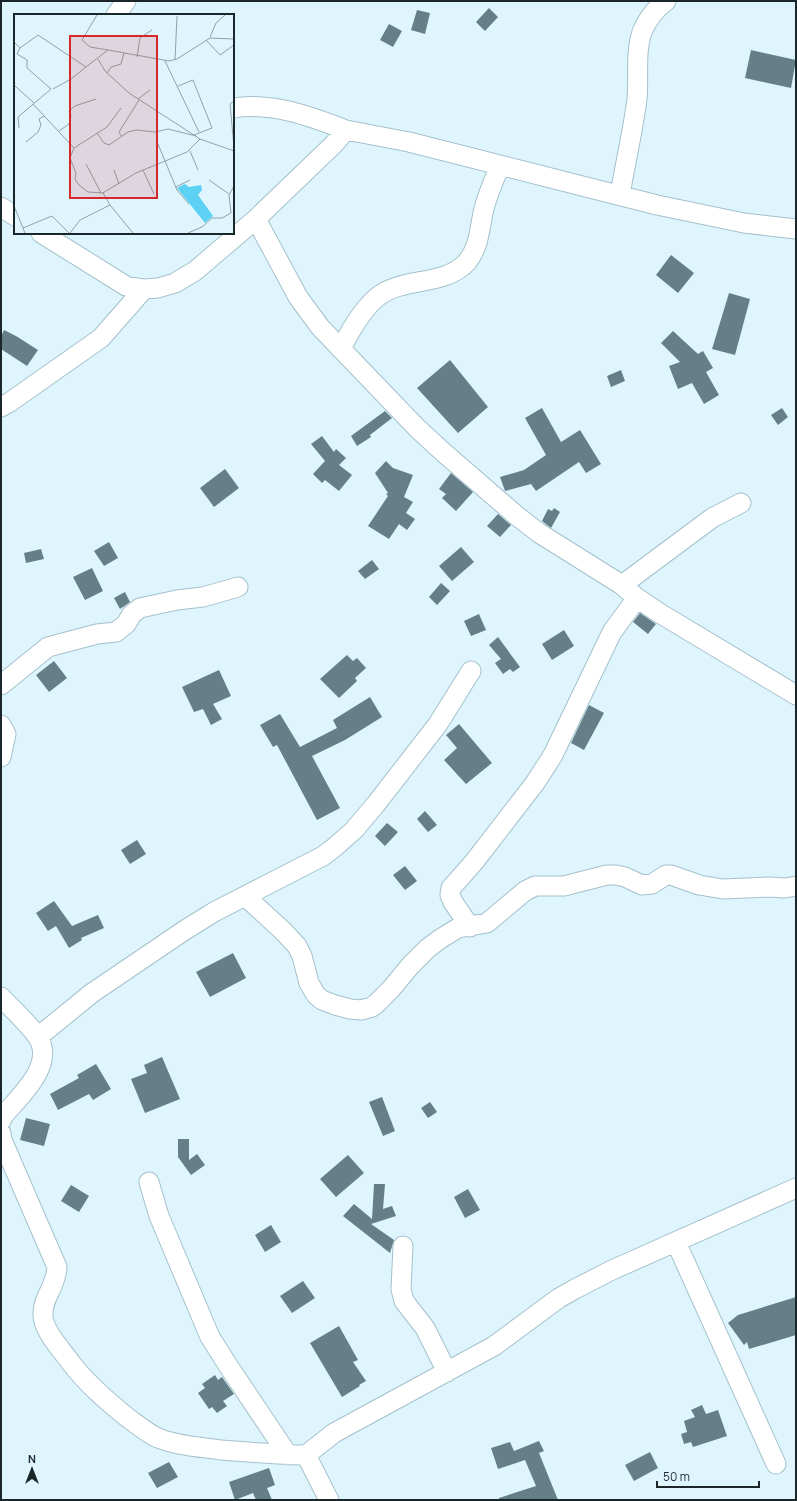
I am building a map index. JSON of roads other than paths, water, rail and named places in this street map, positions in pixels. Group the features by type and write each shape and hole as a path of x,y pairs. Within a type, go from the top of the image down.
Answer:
{"street":[{"path":"117,14 126,1"},
{"path":"620,195 636,100 642,33 648,20 658,7 666,1"},
{"path":"234,108 264,107 299,113 346,130 409,142 657,205 729,220 796,229"},
{"path":"43,234 126,286 144,289 158,288 175,283 195,271 256,219 333,145 346,130"},
{"path":"341,349 351,329 374,301 381,295 402,286 449,274 457,270 465,263 474,252 478,244 486,200 500,165"},
{"path":"1,208 14,215"},
{"path":"256,219 298,297 320,327 417,428 517,516 540,533 622,585 637,598 796,695"},
{"path":"1,407 101,338 144,289"},
{"path":"622,585 712,518 741,503"},
{"path":"1,685 48,647 97,634 116,632 126,624 132,614 140,608 170,601 203,597 238,587"},
{"path":"470,927 453,902 450,895 451,888 474,862 534,783 553,755 604,646 612,632 637,598"},
{"path":"38,1037 92,993 214,912 322,856 336,846 354,830 376,804 438,724 471,671"},
{"path":"1,725 6,734 1,757"},
{"path":"246,896 297,946 302,956 312,991 316,995 327,1002 350,1009 361,1010 372,1007 391,989 410,966 428,948 458,928 487,923 530,888 541,886 564,886 607,874 625,877 642,885 652,884 666,875 671,875 698,885 723,889 769,887 790,888 796,886"},
{"path":"1,997 38,1037 42,1047 42,1056 38,1072 3,1116 1,1121"},
{"path":"1,1134 2,1140 57,1267 56,1277 44,1305 44,1324 54,1340 83,1378 110,1403 148,1433 158,1438 179,1444 198,1447 297,1455 334,1433 494,1346 559,1298 610,1270 796,1188"},
{"path":"149,1182 159,1216 210,1337 229,1367 297,1455 329,1500"},
{"path":"676,1242 776,1464"},
{"path":"403,1246 401,1289 404,1301 426,1328 447,1372"}]}
